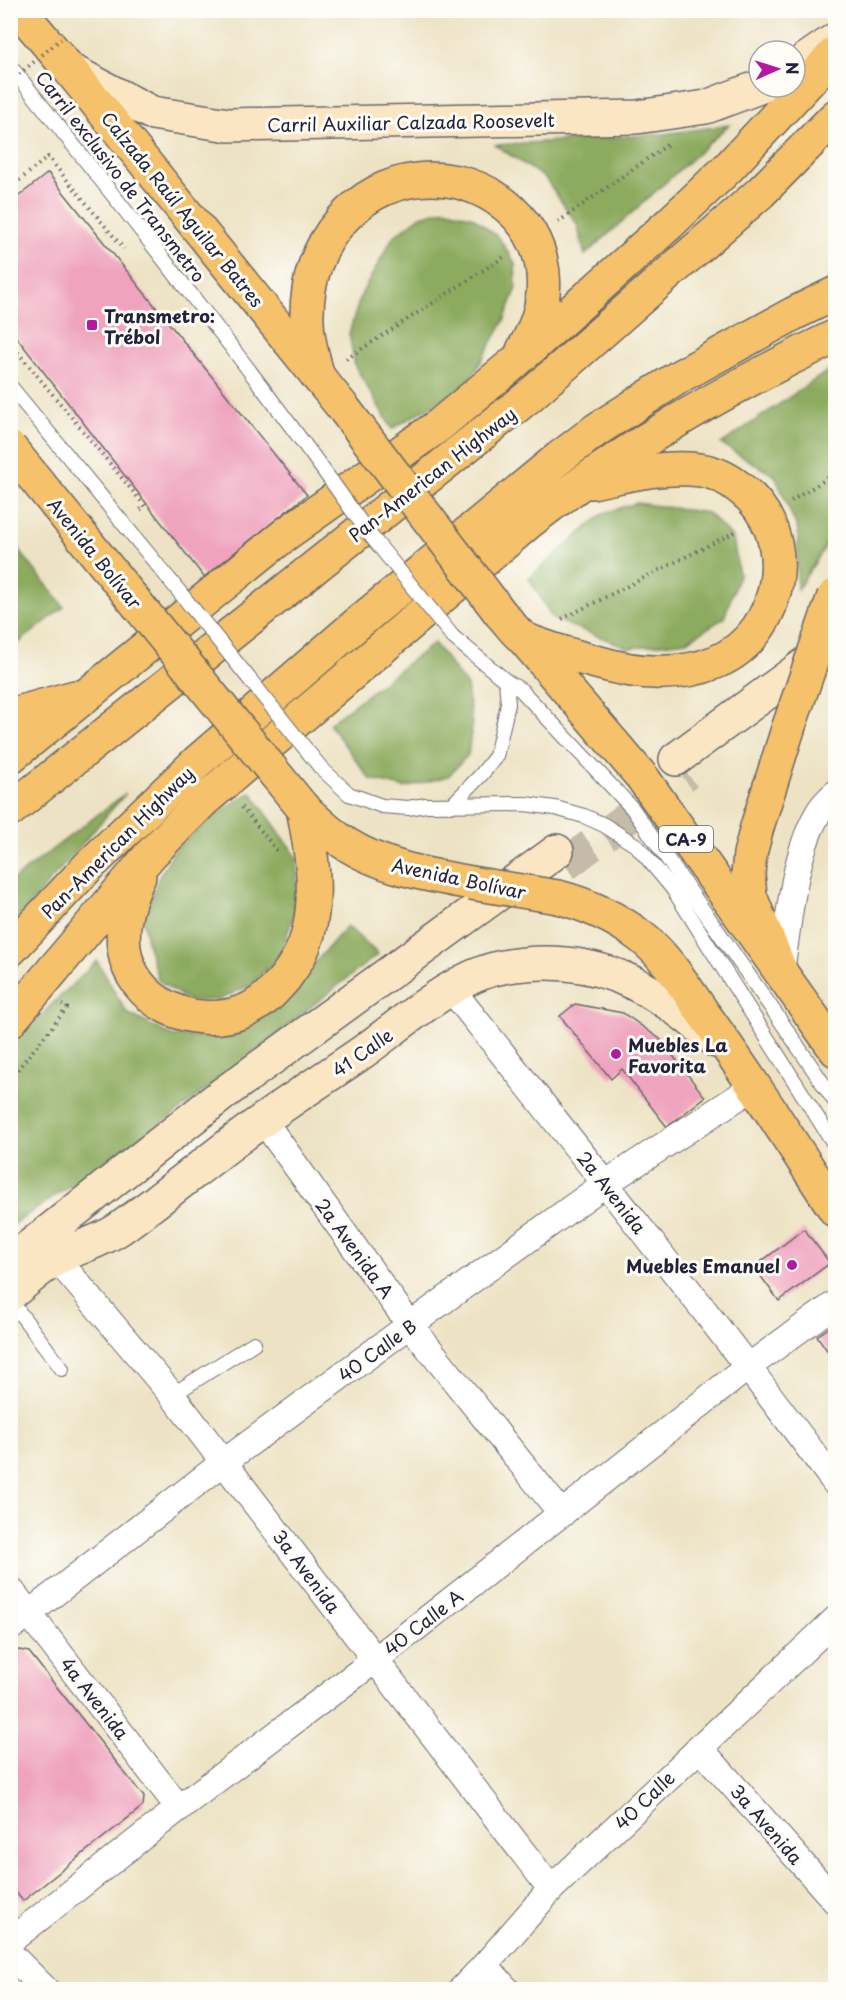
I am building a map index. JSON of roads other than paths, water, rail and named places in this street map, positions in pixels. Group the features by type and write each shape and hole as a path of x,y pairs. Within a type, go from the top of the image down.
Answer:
{"main road":[{"name":"Calzada Raúl Aguilar Batres","path":"19,10 345,410 501,614 523,638"},
{"path":"807,59 836,39"},
{"path":"10,757 287,533 438,426 514,363 728,168 836,52"},
{"name":"Carril Auxiliar Calzada Roosevelt","path":"70,70 152,113 229,125 637,117 706,107 747,92"},
{"path":"669,224 825,127"},
{"name":"Pan-American Highway","path":"10,810 527,398 761,192 825,127"},
{"path":"318,377 308,335 307,314 310,280 324,244 341,220 362,200 395,184 416,180 460,183 482,189 514,212 527,226 537,244 543,265 542,304 531,335 514,363"},
{"name":"Pan-American Highway","path":"10,950 87,868 197,762 364,618 559,458 596,430 682,375 793,314 836,294"},
{"path":"10,1021 150,855 203,801 529,522 575,486 725,391 836,336"},
{"name":"Avenida Bolívar","path":"10,448 303,808 328,831 347,845 388,864 471,883 558,897 603,912 642,937 674,971 755,1086 836,1210"},
{"path":"523,638 626,670 672,672 699,669 735,652 750,639 770,607 778,572 774,536 757,503 733,483 719,475 701,470 663,469 575,486"},
{"path":"781,972 750,896 748,874 750,854 788,729 835,594"},
{"name":"CA-9","path":"523,638 642,777 836,1050"},
{"path":"836,642 681,766 836,665"},
{"path":"10,716 93,691"},
{"path":"150,855 127,910 124,947 129,966 137,982 159,1005 174,1011 209,1018 244,1011 275,990 289,973 308,935 311,917 312,852 303,808"},
{"path":"10,1262 53,1245 224,1093 561,858"},
{"name":"41 Calle","path":"10,1294 53,1245 116,1231 263,1120 451,988 475,975 504,967 560,964 604,971 642,985 658,995 698,1024 736,1059"}],"street":[{"path":"781,972 800,860 821,808 836,793"},
{"name":"2a Avenida","path":"451,988 606,1183 836,1484"},
{"name":"40 Calle B","path":"20,1621 224,1462 606,1183 755,1086"},
{"name":"2a Avenida A","path":"263,1120 411,1325 562,1514"},
{"name":"3a Avenida","path":"53,1245 224,1462 551,1889"},
{"name":"40 Calle A","path":"10,1941 562,1514 748,1366 836,1303"},
{"name":"4a Avenida","path":"10,1589 20,1621 179,1808"},
{"name":"40 Calle","path":"461,1989 486,1965 551,1889 836,1619"},
{"name":"3a Avenida","path":"699,1747 836,1902"},
{"path":"10,1954 46,1989"},
{"path":"486,1965 507,1989"}],"lane":[{"name":"Carril exclusivo de Transmetro","path":"10,66 160,254 275,404 367,531 453,637 506,681 521,690 632,808 836,1103"},
{"path":"10,386 321,768 349,794 382,806 408,808 426,805 525,804 555,808 584,816 604,825 637,846 673,889 836,1147"},
{"path":"451,806 496,756 508,704 506,681"},
{"path":"10,1300 62,1369"},
{"path":"172,1395 254,1343"}],"tunnel":[{"path":"565,865 687,773"}],"place":[{"name":"Transmetro: Trébol","path":"92,325"},
{"name":"Muebles La Favorita","path":"616,1054"},
{"name":"Muebles Emanuel","path":"792,1265"}]}
